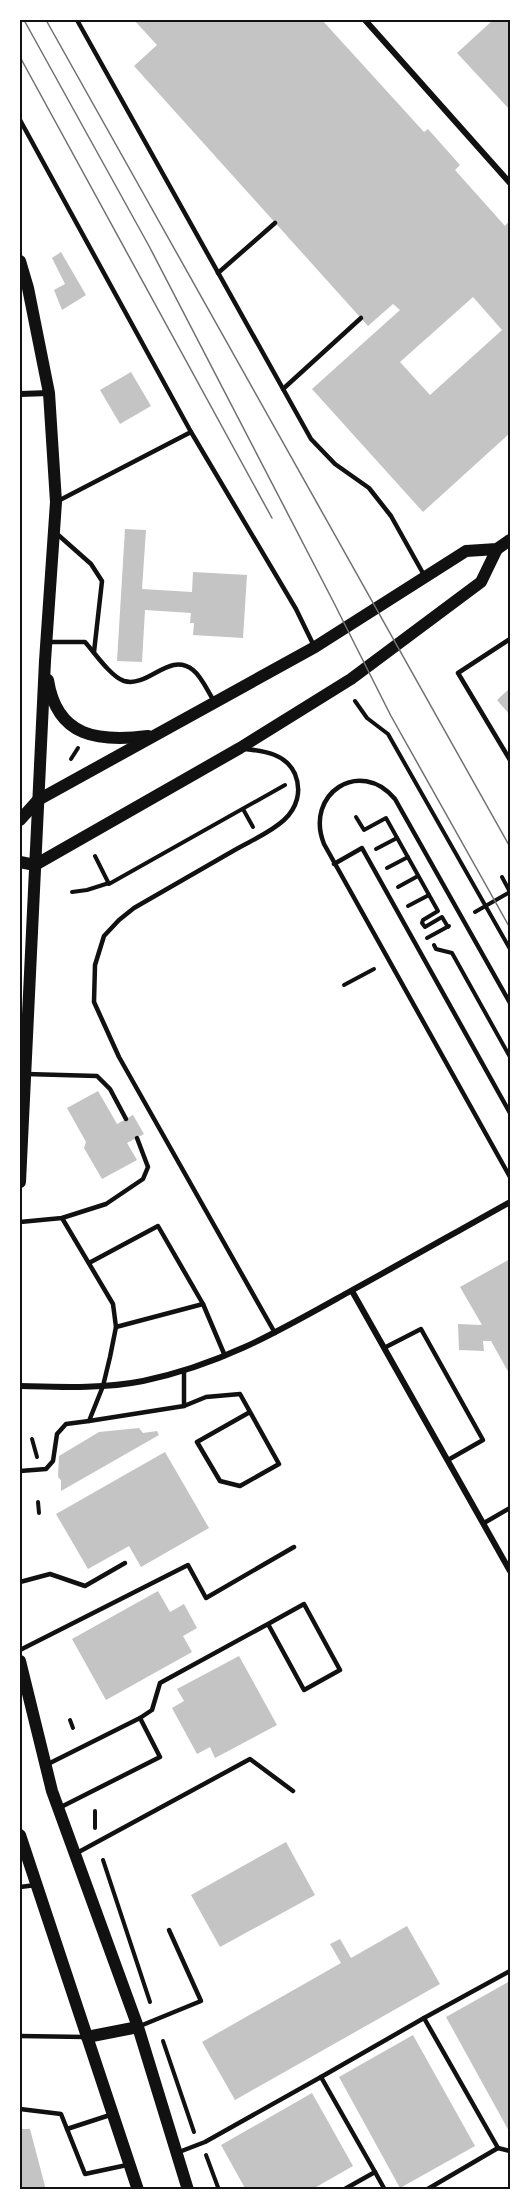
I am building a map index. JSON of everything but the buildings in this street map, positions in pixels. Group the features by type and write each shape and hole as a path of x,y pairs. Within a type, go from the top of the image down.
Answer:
{"main road":[{"path":"20,261 28,288 49,393 56,502 46,642 20,1182"},
{"path":"20,820 38,800 315,648 466,552 497,549 510,540"},
{"path":"20,862 35,865 240,748 351,679 481,582 497,549"},
{"path":"45,661 50,693 57,710 70,725 94,737 119,740 156,736"},
{"path":"20,1661 45,1765 138,2027 188,2190"},
{"path":"20,1835 138,2190"},
{"path":"87,2037 138,2027"}],"street":[{"path":"367,20 510,183"},
{"path":"20,394 49,393"},
{"path":"20,1386 103,1386 141,1381 184,1371 226,1357 352,1291 510,1202"},
{"path":"352,1291 510,1570"}],"lane":[{"path":"77,20 312,439 335,464 369,488 391,516 425,578"},
{"path":"20,120 191,432 302,618 315,648"},
{"path":"218,273 275,222"},
{"path":"283,389 361,318"},
{"path":"56,502 191,432"},
{"path":"54,531 91,564 102,581 94,652"},
{"path":"510,639 458,673 510,760"},
{"path":"46,642 85,642 117,677 124,681 138,682 169,665 180,664 193,670 215,704"},
{"path":"240,748 266,751 287,762 295,774 300,791 295,804 284,819 260,836 134,908 119,920 104,936 95,964 94,1002 119,1058 275,1333"},
{"path":"510,1003 389,791 371,782 351,782 332,792 325,801 318,823 320,834 334,864 510,1177"},
{"path":"334,864 362,848 510,1113"},
{"path":"24,1074 97,1076 110,1089 126,1119"},
{"path":"20,1222 62,1218 106,1204 143,1179 148,1167 137,1138"},
{"path":"62,1218 113,1304 116,1327 103,1386 89,1420"},
{"path":"89,1263 158,1226 203,1304 226,1357"},
{"path":"116,1327 203,1304"},
{"path":"384,1348 421,1329 483,1440 448,1460"},
{"path":"184,1371 184,1406"},
{"path":"20,1471 46,1469 53,1461 57,1434 66,1424 184,1406 206,1397 240,1394 279,1464 240,1486 220,1481 197,1442 250,1412"},
{"path":"484,1523 510,1508"},
{"path":"20,1650 188,1565 206,1598 294,1547"},
{"path":"20,1582 50,1574 85,1586 125,1563"},
{"path":"45,1765 140,1718 152,1710 160,1683 304,1604 340,1670 304,1690 268,1624"},
{"path":"59,1808 160,1757 140,1718"},
{"path":"75,1854 250,1759 293,1791"},
{"path":"20,1887 36,1885"},
{"path":"138,2027 201,2001 169,1930"},
{"path":"177,2152 205,2142 510,1971"},
{"path":"424,2018 498,2148"},
{"path":"20,2036 87,2037"},
{"path":"321,2077 385,2190"},
{"path":"20,2109 61,2114 85,2174 130,2165"},
{"path":"67,2129 113,2114"},
{"path":"426,2190 498,2148 510,2151"},
{"path":"343,2190 375,2172"}],"path":[{"path":"355,701 367,718 388,734 510,949"},
{"path":"72,892 109,883 289,783"},
{"path":"243,809 260,836"},
{"path":"356,817 364,830 386,818 438,911 422,922 425,927 442,917 449,926 428,938 436,949 452,953 510,1057"},
{"path":"366,855 397,838"},
{"path":"95,856 109,883"},
{"path":"376,874 408,857"},
{"path":"387,893 418,876"},
{"path":"475,912 510,892 502,877"},
{"path":"398,912 429,894"},
{"path":"344,985 374,969"},
{"path":"33,1439 37,1458"},
{"path":"38,1502 39,1513"},
{"path":"70,1720 74,1728"},
{"path":"95,1811 95,1829"},
{"path":"103,1860 151,2006"},
{"path":"163,2041 194,2133"},
{"path":"206,2155 219,2190"}],"tram line":[{"path":"24,20 149,246 391,716 510,928"},
{"path":"46,20 510,847"},
{"path":"20,57 272,518"}]}
